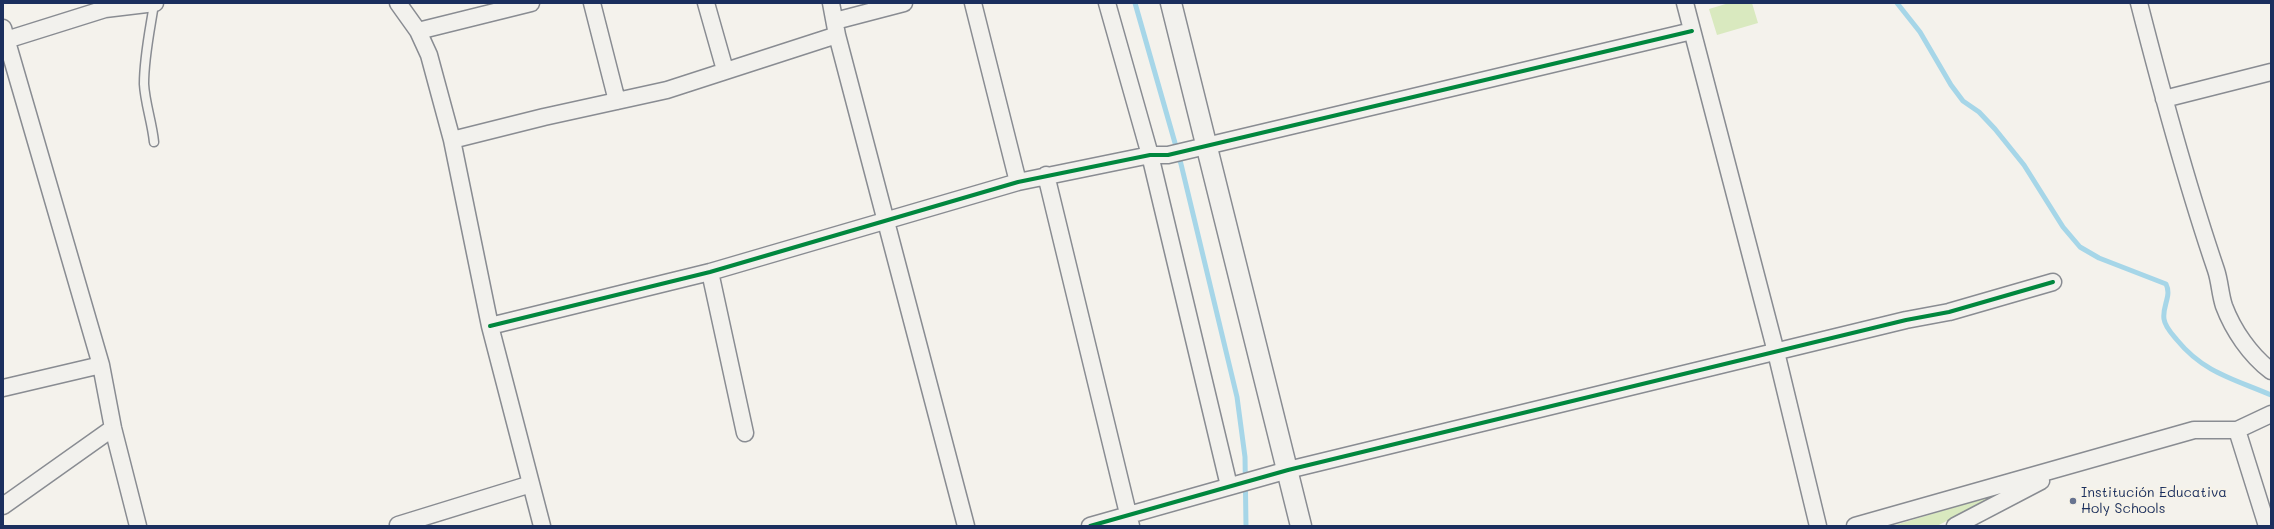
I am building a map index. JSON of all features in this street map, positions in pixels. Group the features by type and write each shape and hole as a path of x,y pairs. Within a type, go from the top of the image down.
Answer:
{"street":[{"path":"138,526 113,428 101,365 4,36 105,9 154,3"},
{"path":"398,3 418,31 430,55 452,140 490,326 542,526"},
{"path":"418,31 531,3"},
{"path":"592,3 617,101"},
{"path":"706,3 725,70"},
{"path":"830,3 966,526"},
{"path":"452,140 667,90 725,70 904,3"},
{"path":"973,3 1018,182"},
{"path":"1107,3 1150,155 1229,486"},
{"path":"1171,3 1208,145 1301,526"},
{"path":"1685,3 1776,352 1818,526"},
{"path":"2139,3 2164,99 2217,273 2224,305 2243,341 2262,364 2271,371"},
{"path":"490,326 710,272 1046,175 1150,155 1168,155 1692,31"},
{"path":"2164,99 2271,72"},
{"path":"1046,175 1129,520"},
{"path":"710,272 745,433"},
{"path":"1090,526 1129,520 1229,486 1288,470 1906,320 1949,312 2053,282"},
{"path":"3,388 101,365"},
{"path":"1855,526 2194,430 2238,430 2271,414"},
{"path":"3,506 113,428"},
{"path":"2238,430 2267,526"},
{"path":"1955,526 2069,466"},
{"path":"398,525 531,484"}],"lane":[{"path":"154,3 146,53 144,84 147,107 152,119 154,142"}],"green space":[{"path":"1729,3 1752,3 1758,23 1717,35 1709,9"},
{"path":"1998,494 1937,526 1892,526"}],"waterway":[{"path":"1135,3 1181,164 1237,397 1245,457 1246,526"},
{"path":"1897,3 1920,32 1951,85 1963,101 1979,112 1995,129 2024,165 2063,227 2080,247 2099,258 2166,284 2168,293 2164,310 2165,322 2167,328 2187,351 2209,368 2220,374 2271,395"}],"cycle path":[{"path":"490,326 710,272 1018,182 1150,155 1168,155 1692,31"},
{"path":"1090,526 1288,470 1906,320 1949,312 2053,282"}],"place":[{"name":"Institución Educativa Holy Schools","path":"2073,501"}]}
